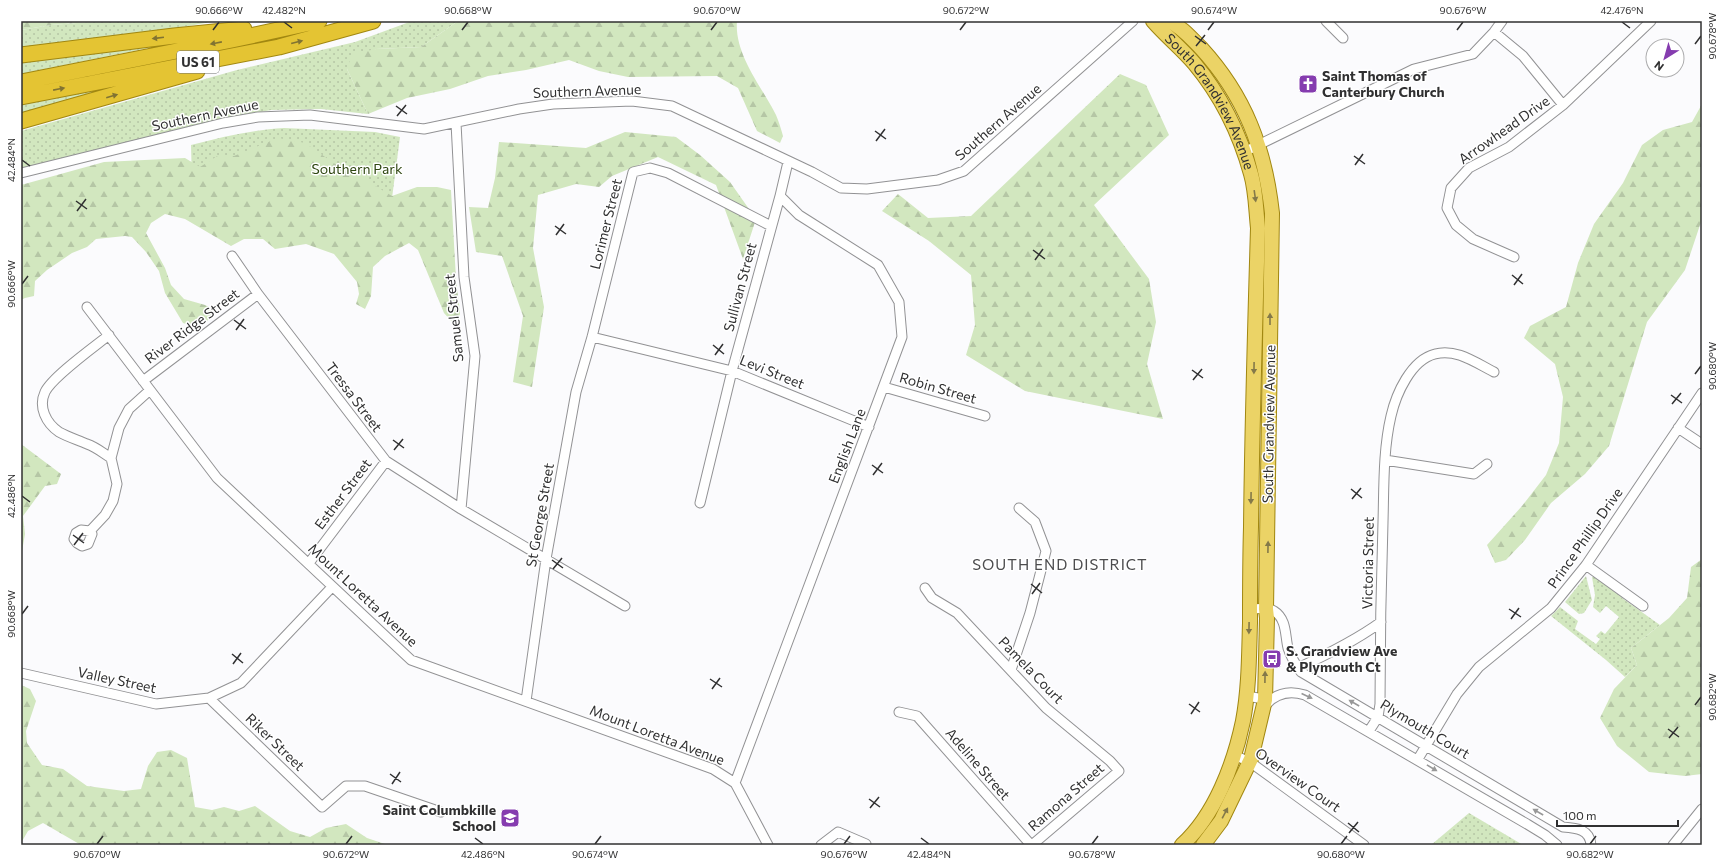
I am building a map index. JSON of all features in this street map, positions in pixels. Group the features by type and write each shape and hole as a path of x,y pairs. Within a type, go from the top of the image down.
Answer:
{"highway":[{"name":"US 61","path":"21,97 279,47 374,21"},
{"name":"US 61","path":"21,82 314,22"},
{"path":"21,55 174,36 314,22"},
{"path":"21,121 279,47"}],"main road":[{"name":"South Grandview Avenue","path":"1154,21 1165,35 1193,62 1214,90 1228,115 1244,152 1251,174 1257,220 1249,667 1246,696 1243,720 1232,764 1217,796 1193,832 1182,845"},
{"name":"South Grandview Avenue","path":"1169,21 1188,34 1209,57 1240,102 1259,145 1266,168 1272,213 1270,299 1269,610 1267,618 1265,703 1250,762 1221,821 1205,844"},
{"path":"1256,298 1270,299"}],"street":[{"name":"Southern Avenue","path":"21,173 223,123 258,117 310,115 424,129 519,109 553,104 632,101 672,106 812,172 841,188 867,189 938,180 964,171 1133,21"},
{"path":"1326,21 1343,38"},
{"path":"1244,152 1414,69 1473,54 1494,32 1502,21"},
{"name":"Arrowhead Drive","path":"1514,257 1472,239 1456,226 1446,208 1451,188 1469,168 1509,147 1563,105 1651,21"},
{"path":"1494,32 1523,56 1563,105"},
{"name":"Samuel Street","path":"456,123 464,277 475,356 461,509"},
{"path":"780,196 788,162"},
{"name":"Lorimer Street","path":"592,337 633,172 650,168 668,173 771,226"},
{"name":"Sullivan Street","path":"700,503 732,371 780,196"},
{"name":"English Lane","path":"735,783 902,337 899,302 878,265 799,215 780,196"},
{"name":"Tressa Street","path":"232,256 258,294 386,461 461,509 625,606"},
{"name":"River Ridge Street","path":"143,381 258,294"},
{"name":"Mount Loretta Avenue","path":"87,307 217,478 411,660 713,769 735,783 768,845"},
{"path":"109,335 55,379 45,392 42,402 43,413 58,431 95,447 111,458"},
{"name":"Levi Street","path":"592,337 732,371 869,427"},
{"name":"St George Street","path":"526,701 546,559 576,392 592,337"},
{"name":"Victoria Street","path":"1369,731 1378,717 1380,704 1385,460 1391,415 1407,378 1418,363 1434,354 1445,352 1464,356 1494,372"},
{"name":"Robin Street","path":"884,387 985,416"},
{"path":"90,531 105,515 113,501 117,484 111,458 119,428 124,417 136,402 150,390"},
{"name":"Prince Phillip Drive","path":"1418,759 1457,694 1478,667 1551,608 1586,565 1702,393"},
{"path":"1678,428 1702,444"},
{"path":"1385,460 1474,474 1487,464"},
{"name":"Esther Street","path":"309,563 386,461"},
{"path":"1011,670 1030,613 1046,551 1035,522 1019,508"},
{"path":"1586,565 1643,606"},
{"name":"Valley Street","path":"21,673 156,704 209,698 241,683 332,587"},
{"name":"Pamela Court","path":"925,588 932,598 957,613 1046,708 1110,761 1119,771"},
{"path":"1250,609 1269,610"},
{"name":"Plymouth Court","path":"1269,610 1275,611 1285,626 1288,648 1293,662 1301,672 1563,827 1585,831 1589,836 1591,845"},
{"path":"1298,668 1356,638 1381,622"},
{"path":"1322,704 1330,689"},
{"path":"1246,696 1265,703 1285,692 1295,692 1305,695 1418,759 1545,835 1557,845"},
{"name":"Riker Street","path":"209,698 322,807 346,786 365,786 441,812"},
{"path":"1380,704 1387,720 1394,726"},
{"name":"Adeline Street","path":"899,712 917,716 1032,845"},
{"name":"Overview Court","path":"1234,755 1250,762 1364,845"},
{"name":"Ramona Street","path":"1032,845 1119,771"},
{"path":"1673,845 1702,809"},
{"path":"821,845 838,832 866,844"},
{"path":"1193,832 1205,844"}],"green space":[{"path":"21,21 103,21 51,25 21,30"},
{"path":"103,21 217,21 154,32 21,50 21,30 51,25"},
{"path":"412,21 458,21 421,47 376,49 347,69 368,114 321,109 271,110 203,123 21,169 21,131 237,70 355,42"},
{"path":"458,21 737,21 737,33 744,58 776,115 783,136 780,143 757,131 738,88 717,76 628,77 599,71 569,60 526,70 488,76 450,89 407,98 368,114 347,69 352,54 376,49 421,47"},
{"path":"168,44 21,74 21,60"},
{"path":"1120,74 1146,85 1169,135 1094,205 1149,279 1156,322 1147,364 1163,419 1025,391 966,355 975,325 971,275 929,241 882,211 898,194 928,218 971,216"},
{"path":"127,84 21,115 21,104"},
{"path":"1702,104 1702,219 1685,270 1647,322 1609,446 1585,474 1551,503 1525,540 1506,560 1495,563 1487,545 1522,506 1546,475 1559,443 1563,397 1555,364 1524,338 1530,326 1566,307 1578,263 1594,224 1623,183 1642,145 1663,130 1692,122"},
{"name":"Southern Park","path":"284,128 375,132 400,137 389,221 192,182 191,145 237,134"},
{"path":"625,132 676,137 700,155 730,182 756,219 743,259 716,185 658,157 612,176 599,187 576,184 538,195 533,248 544,307 532,387 513,382 523,316 502,256 476,252 469,207 488,208 495,178 499,142 586,148"},
{"path":"278,138 305,143 338,166 359,173 372,184 392,196 417,187 437,187 451,190 456,279 460,312 459,321 453,323 444,313 418,250 409,243 385,256 373,267 371,296 365,309 356,304 359,294 357,282 334,254 306,244 275,249 263,239 244,239 231,246 185,219 165,214 151,223 146,233 165,268 171,285 184,299 205,305 217,311 206,322 196,327 183,323 165,293 159,271 146,252 132,237 125,236 96,239 87,247 72,253 47,270 35,281 34,296 21,300 21,185 104,162 185,158 200,167 219,155 234,156"},
{"path":"21,444 61,474 57,484 45,486 23,516 25,534 21,557"},
{"path":"1702,559 1702,774 1685,776 1649,772 1617,746 1600,718 1614,689 1637,665 1631,648 1669,618 1687,598 1691,567"},
{"path":"1586,576 1592,600 1584,613 1579,614 1565,602"},
{"path":"1598,576 1618,591 1622,598 1660,625 1631,648 1637,665 1625,677 1551,616 1560,607 1578,621 1575,629 1596,644 1600,639 1596,636 1601,631 1605,634 1619,617 1606,606 1600,613 1593,607 1595,595 1592,577"},
{"path":"21,685 30,689 36,701 26,731 27,743 42,765 63,769 87,786 124,791 141,789 148,766 157,752 171,750 187,758 195,807 212,810 224,807 239,811 255,806 290,831 310,837 326,828 346,824 367,838 388,845 81,845 43,823 28,831 21,843"},
{"path":"1469,813 1523,845 1431,845"}],"place":[{"name":"Saint Thomas of Canterbury Church","path":"1308,84"},
{"name":"S. Grandview Ave & Plymouth Ct","path":"1272,659"},
{"name":"Saint Columbkille School","path":"510,818"}],"district":[{"name":"SOUTH END DISTRICT","path":"1060,565"}]}
